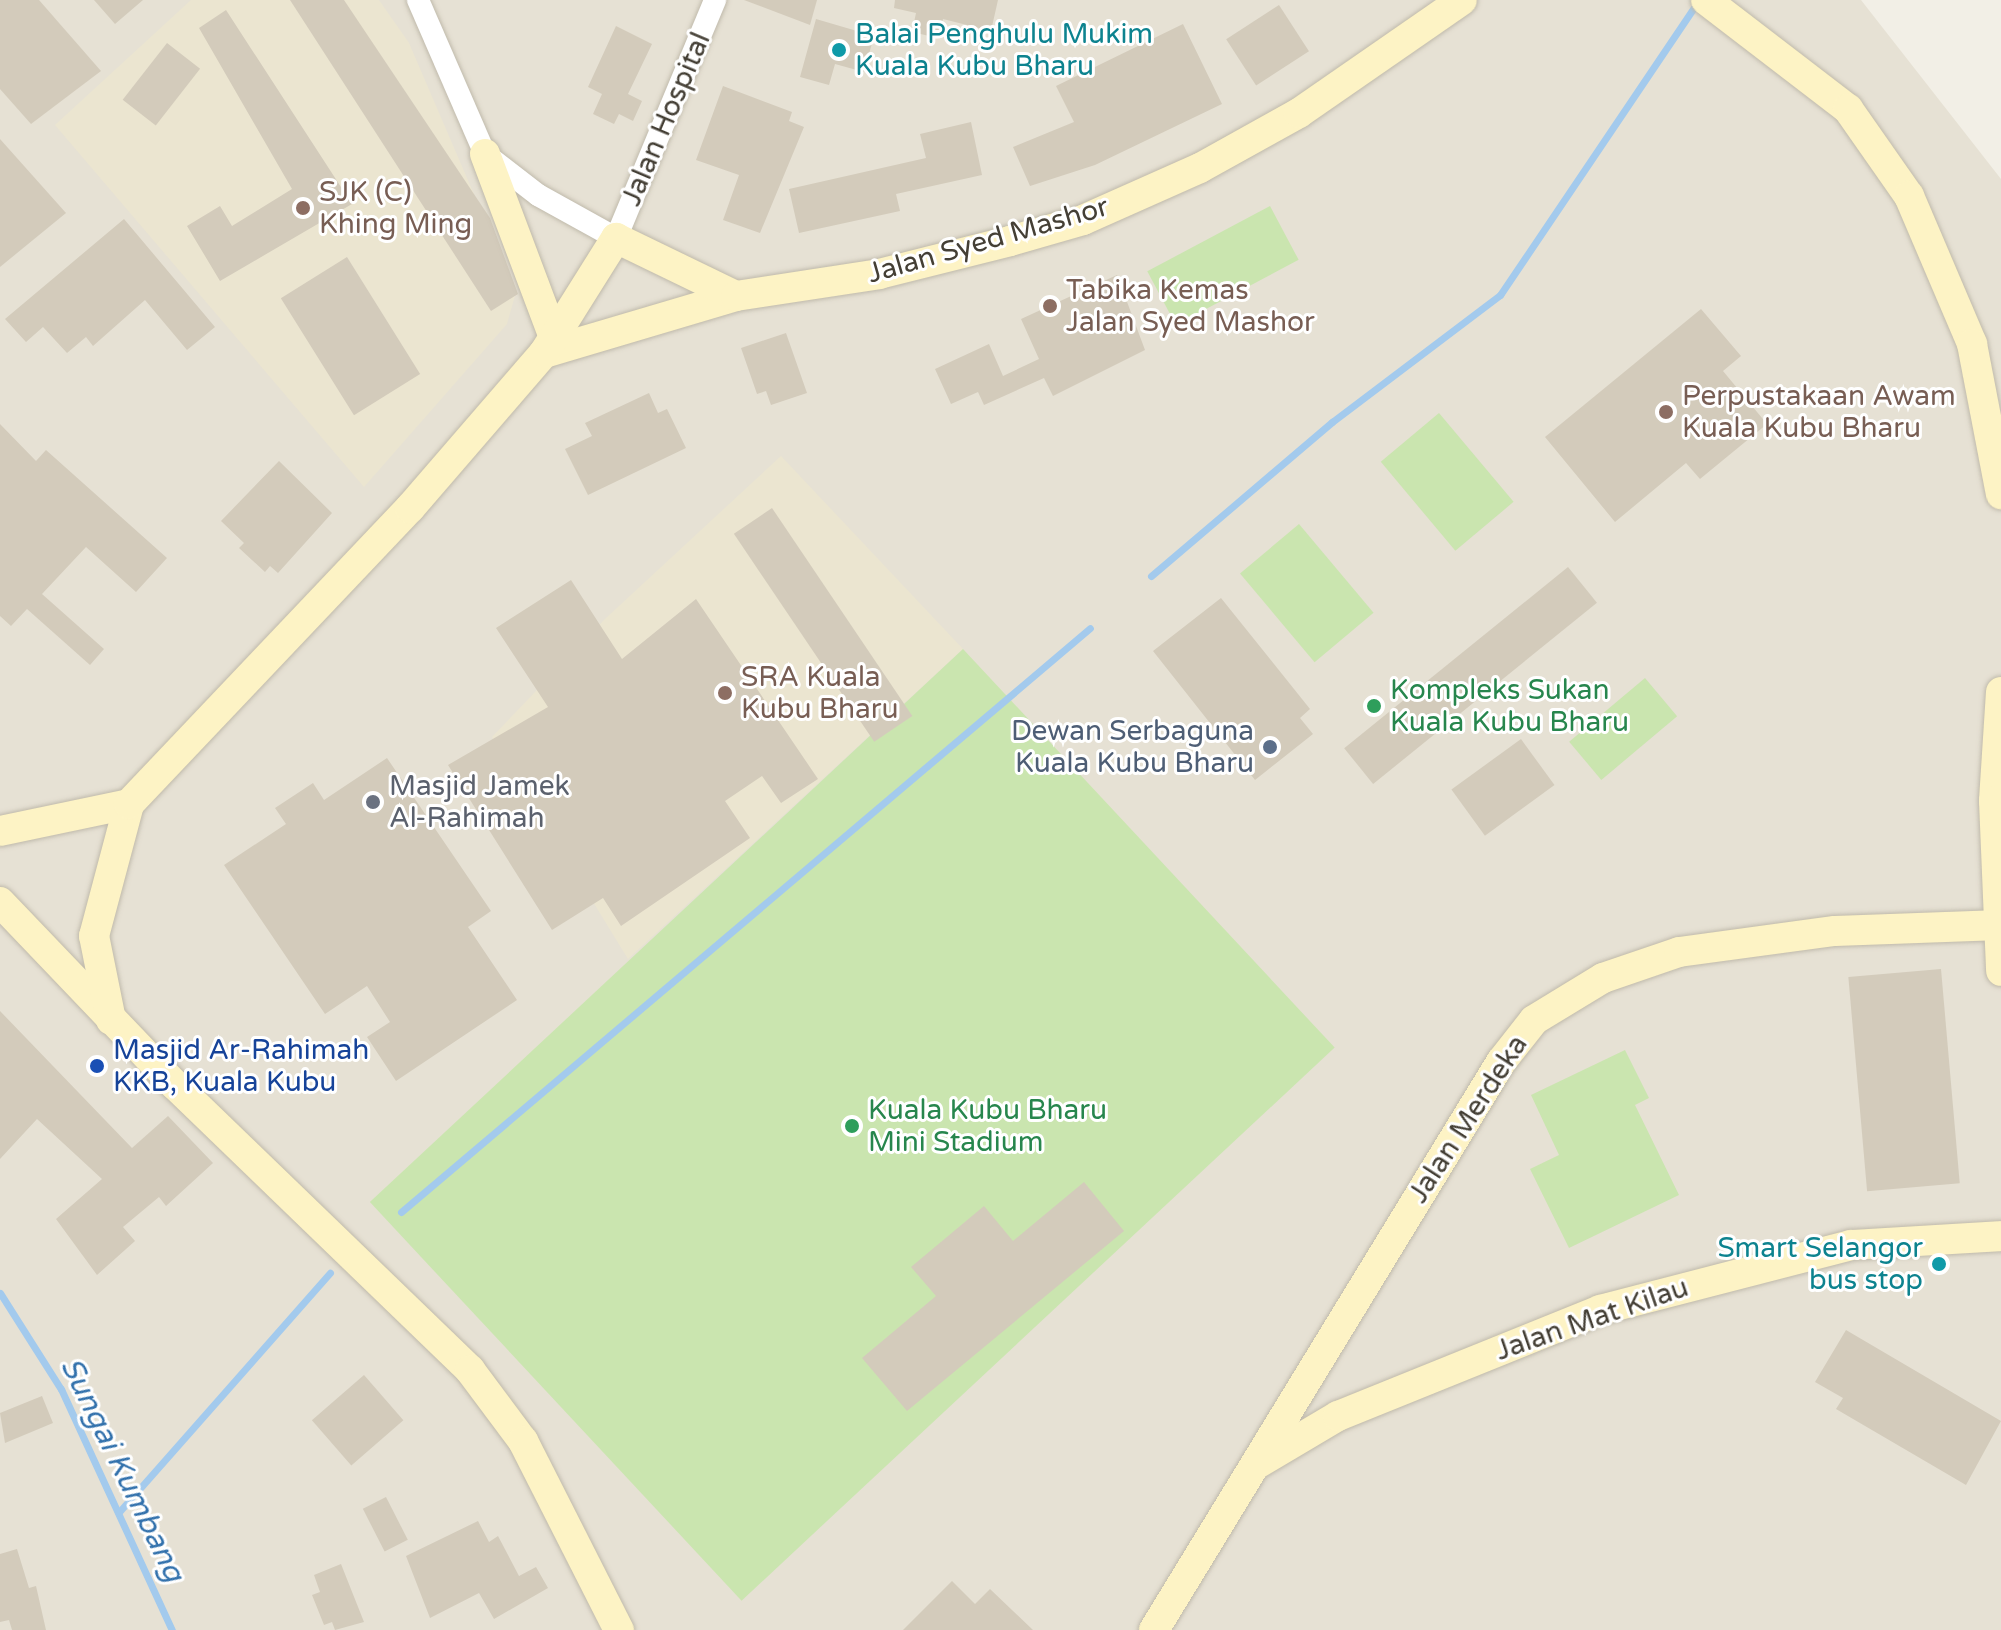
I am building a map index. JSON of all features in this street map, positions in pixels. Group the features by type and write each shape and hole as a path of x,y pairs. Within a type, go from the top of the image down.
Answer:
{"street":[{"path":"418,0 485,154 550,347"},
{"name":"Jalan Hospital","path":"616,238 715,0"},
{"name":"Jalan Syed Mashor","path":"550,347 736,296 879,274 1083,220 1299,113 1462,0"},
{"path":"1716,7 1848,109 1909,196 1972,344 2001,494"},
{"path":"485,154 538,195 616,238 736,296"},
{"path":"111,1020 94,936 129,804 410,508 550,347 616,238"},
{"path":"2001,692 2001,971"},
{"path":"0,831 129,804"},
{"path":"0,902 111,1020 470,1370 523,1441 619,1630"},
{"name":"Jalan Merdeka","path":"1154,1630 1297,1391 1501,1062 1534,1020 1570,995 1679,952 1835,931 1999,925"},
{"name":"Jalan Mat Kilau","path":"1252,1468 1338,1416 1600,1310 1768,1263 1851,1245 2001,1236"},
{"path":"1297,1391 1338,1416"}],"shaded area":[{"path":"0,0 1861,0 2001,179 2001,1630 0,1630"},
{"name":"SJK (C) Khing Ming","path":"191,0 379,0 409,43 516,292 507,324 364,487 55,125"},
{"name":"SRA Kuala Kubu Bharu","path":"781,456 963,649 628,959 492,737 605,619"}],"green space":[{"path":"1270,206 1299,260 1176,325 1147,271"},
{"path":"1439,413 1514,502 1455,551 1381,462"},
{"path":"1299,524 1374,613 1315,662 1240,573"},
{"name":"Kuala Kubu Bharu Mini Stadium","path":"963,649 1335,1048 742,1601 370,1202"},
{"path":"1645,678 1677,716 1601,780 1569,742"},
{"path":"1625,1050 1649,1098 1635,1105 1679,1195 1569,1248 1530,1169 1559,1155 1531,1095"}],"building":[{"path":"0,0 39,0 101,71 31,124 0,89"},
{"path":"94,0 143,0 115,24"},
{"path":"290,0 344,0 490,218 518,294 491,311"},
{"path":"744,0 817,0 810,25"},
{"path":"895,0 998,0 991,31 943,19 938,38 912,32 916,13 894,8"},
{"path":"1279,5 1309,51 1256,85 1226,39"},
{"path":"226,10 352,204 220,281 187,226 220,206 232,226 292,189 199,28"},
{"name":"Balai Penghulu Mukim Kuala Kubu Bharu","path":"816,19 874,36 864,72 835,64 829,85 800,77"},
{"path":"1183,24 1222,104 1095,165 1030,186 1013,147 1074,122 1056,86"},
{"path":"616,26 652,44 628,94 642,101 633,121 619,114 614,124 593,114 602,94 588,87"},
{"path":"167,43 200,69 156,126 123,100"},
{"path":"723,86 792,112 789,121 804,127 760,233 723,220 739,175 696,160"},
{"path":"971,122 982,175 896,194 900,211 799,233 789,189 926,158 920,134"},
{"path":"0,139 66,213 0,267"},
{"path":"124,219 215,327 187,350 145,300 93,346 86,337 67,353 43,327 26,342 5,319"},
{"path":"347,257 420,374 354,415 281,298"},
{"path":"1117,275 1145,350 1053,396 1044,378 984,405 978,392 951,404 935,369 989,344 1003,376 1039,359 1021,319"},
{"name":"Perpustakaan Awam Kuala Kubu Bharu","path":"1701,309 1741,356 1723,371 1767,424 1700,479 1686,463 1615,522 1545,437"},
{"path":"786,333 807,393 771,405 766,391 757,394 741,348"},
{"path":"649,393 658,413 667,409 686,448 588,495 565,449 592,436 585,423"},
{"path":"0,424 36,461 46,450 167,558 136,592 86,547 42,594 104,649 90,665 27,609 11,626 0,616"},
{"path":"279,461 332,513 278,573 270,566 265,572 239,548 244,543 221,521"},
{"path":"772,508 912,716 874,742 734,534"},
{"path":"1568,567 1597,603 1373,784 1344,748"},
{"path":"571,580 622,659 696,599 818,779 781,803 762,776 725,801 750,838 621,926 603,898 552,930 448,765 548,707 496,628"},
{"path":"1221,598 1310,709 1300,718 1313,734 1255,780 1153,651"},
{"path":"1521,739 1555,785 1485,836 1451,790"},
{"name":"Masjid Jamek Al-Rahimah","path":"387,758 491,911 468,927 517,1000 396,1081 367,1037 390,1022 367,986 325,1014 224,865 286,824 275,808 313,783 324,800"},
{"path":"1941,969 1960,1183 1867,1191 1848,977"},
{"path":"0,1011 132,1148 168,1116 213,1163 166,1206 159,1197 123,1227 135,1241 97,1275 56,1219 102,1179 37,1119 0,1159"},
{"path":"1084,1182 1124,1231 907,1411 862,1358 936,1296 911,1267 984,1206 1013,1241"},
{"path":"1846,1330 2001,1421 1966,1485 1836,1409 1843,1398 1815,1382"},
{"path":"364,1375 403,1420 351,1466 312,1420"},
{"path":"42,1396 53,1423 5,1443 0,1413"},
{"path":"386,1497 408,1540 385,1552 363,1509"},
{"path":"478,1521 489,1542 498,1536 519,1576 536,1567 548,1588 494,1619 479,1593 430,1618 406,1556"},
{"path":"17,1549 29,1588 36,1586 46,1630 12,1630 9,1620 0,1622 0,1554"},
{"path":"341,1564 364,1622 335,1630 332,1622 324,1625 312,1595 320,1592 314,1575"},
{"path":"952,1581 975,1604 990,1589 1033,1630 903,1630"}],"waterway":[{"path":"1151,576 1332,422 1500,295 1698,2"},
{"path":"401,1212 1090,628"},
{"path":"119,1512 330,1273"},
{"name":"Sungai Kumbang","path":"0,1293 61,1389 172,1630"}],"place":[{"name":"Balai Penghulu Mukim Kuala Kubu Bharu","path":"839,50"},
{"name":"SJK (C) Khing Ming","path":"303,208"},
{"name":"Tabika Kemas Jalan Syed Mashor","path":"1050,306"},
{"name":"Perpustakaan Awam Kuala Kubu Bharu","path":"1666,412"},
{"name":"SRA Kuala Kubu Bharu","path":"725,693"},
{"name":"Kompleks Sukan Kuala Kubu Bharu","path":"1374,706"},
{"name":"Dewan Serbaguna Kuala Kubu Bharu","path":"1270,747"},
{"name":"Masjid Jamek Al-Rahimah","path":"373,802"},
{"name":"Masjid Ar-Rahimah KKB, Kuala Kubu","path":"97,1066"},
{"name":"Kuala Kubu Bharu Mini Stadium","path":"852,1126"},
{"name":"Smart Selangor bus stop","path":"1939,1264"}]}
